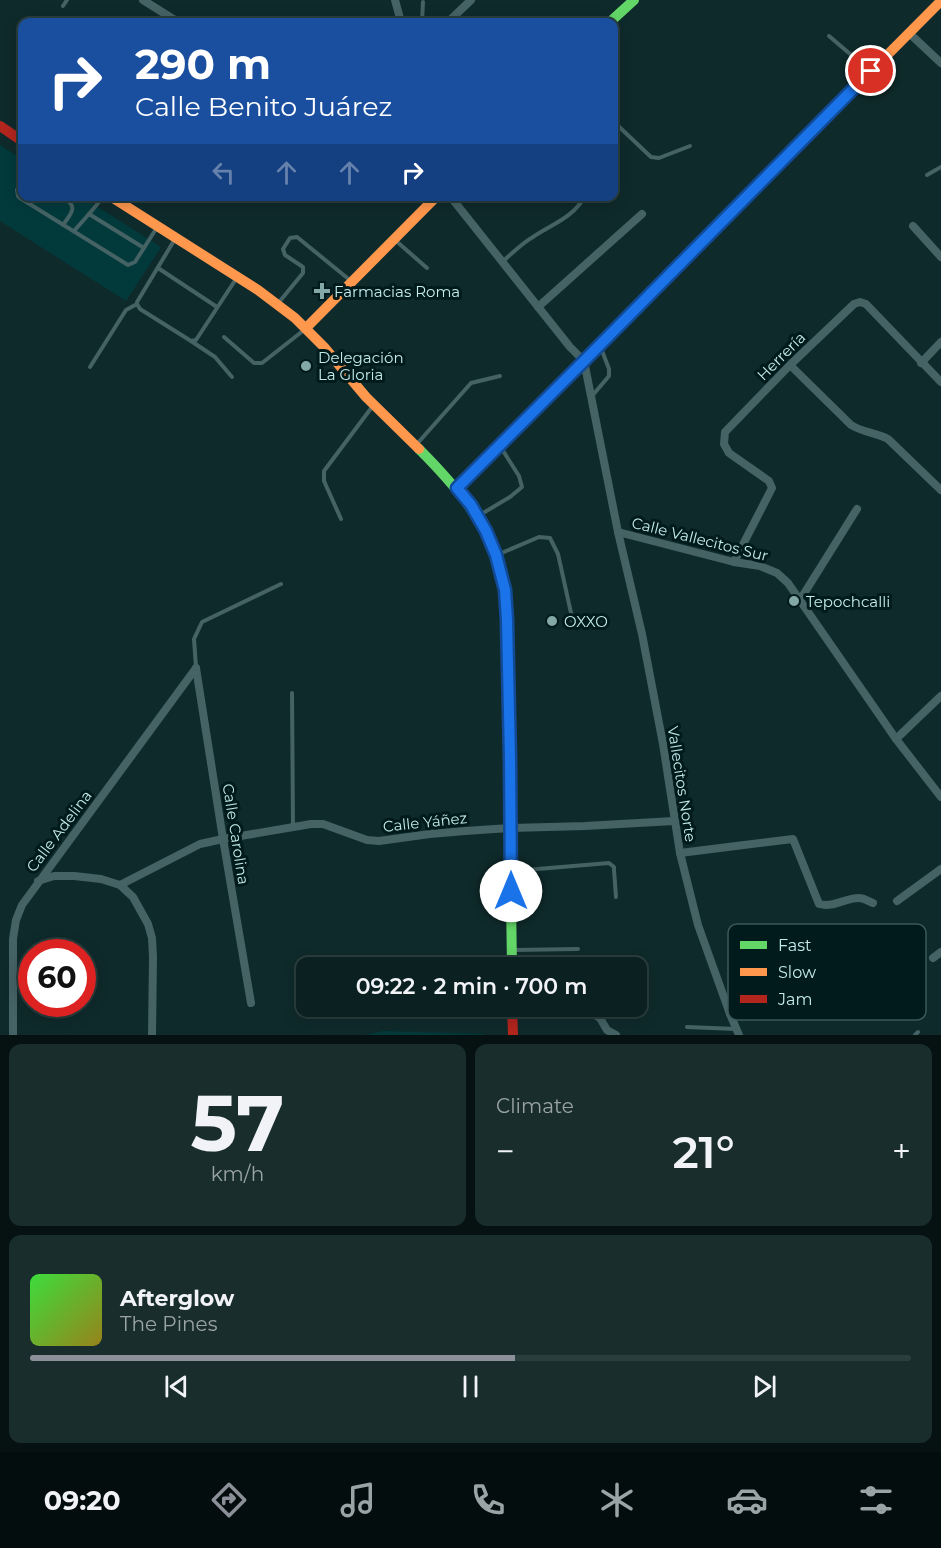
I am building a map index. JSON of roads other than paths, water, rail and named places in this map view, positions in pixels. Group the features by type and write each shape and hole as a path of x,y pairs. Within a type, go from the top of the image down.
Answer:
{"main road":[{"path":"614,18 634,0"},
{"path":"457,488 941,0"},
{"path":"0,126 18,138"},
{"path":"118,201 278,304 306,328 374,405 471,505 496,555 505,590 512,957"},
{"path":"306,328 432,201"},
{"path":"513,1017 513,1035"}],"street":[{"path":"143,0 172,18"},
{"path":"395,0 400,18"},
{"path":"452,18 471,0"},
{"path":"909,33 941,63"},
{"name":"Calle Vallecitos Sur","path":"454,201 584,361 618,532 734,562 760,566 777,573 788,583 896,739 941,797"},
{"path":"538,307 642,214"},
{"path":"914,226 941,257"},
{"name":"Herrería","path":"734,562 772,488 770,481 729,453 724,444 725,432 854,304 860,302 866,304 921,363"},
{"path":"941,342 921,363 941,382"},
{"path":"790,365 850,425 888,439 941,490"},
{"path":"800,600 857,509"},
{"name":"Vallecitos Norte","path":"618,532 642,634 663,744 680,853 698,925 728,1008"},
{"name":"Calle Carolina","path":"196,668 251,1003"},
{"name":"Calle Adelina","path":"13,1035 13,939 16,920 22,905 196,668"},
{"path":"896,739 941,696"},
{"name":"Calle Yáñez","path":"120,885 200,844 293,827 323,824 367,840 380,841 430,834 511,828 674,821"},
{"path":"680,853 793,840 819,904 827,906 856,898 873,903"},
{"path":"897,902 941,868"},
{"path":"38,881 54,876 102,879 120,885 133,897 142,911 152,938 152,1035"},
{"path":"933,958 941,952"},
{"path":"598,1017 607,1030 616,1035"}],"lane":[{"path":"63,6 67,0"},
{"path":"422,18 423,2"},
{"path":"829,36 871,71"},
{"path":"618,126 651,156 659,158 690,146"},
{"path":"927,175 941,167"},
{"path":"26,201 128,265 135,262 157,227"},
{"path":"63,225 73,211 70,201"},
{"path":"74,231 100,201"},
{"path":"503,261 530,238 565,219 576,210 582,201"},
{"path":"89,214 144,248"},
{"path":"278,304 303,273 303,267 285,255 284,249 290,238 297,237 353,282"},
{"path":"176,239 137,304 140,309 215,357 232,377"},
{"path":"395,239 427,268"},
{"path":"158,268 217,307"},
{"path":"191,341 198,338 237,277"},
{"path":"90,367 126,310 137,304"},
{"path":"224,337 254,363 262,363 306,328"},
{"path":"592,396 609,376 609,369 600,345"},
{"path":"415,445 471,383 500,376"},
{"path":"341,519 324,481 324,471 374,405"},
{"path":"477,517 522,487 519,476 500,446"},
{"path":"496,555 539,537 550,538 558,554 573,622"},
{"path":"196,668 194,639 202,622 281,584"},
{"path":"292,693 293,827"},
{"path":"510,872 609,863 614,870 616,897"},
{"path":"512,950 578,949"},
{"path":"687,1027 738,1032"}],"place":[{"name":"Farmacias Roma","path":"322,291"},
{"name":"Delegación La Gloria","path":"306,366"},
{"name":"Tepochcalli","path":"794,601"},
{"name":"OXXO","path":"552,621"}]}
